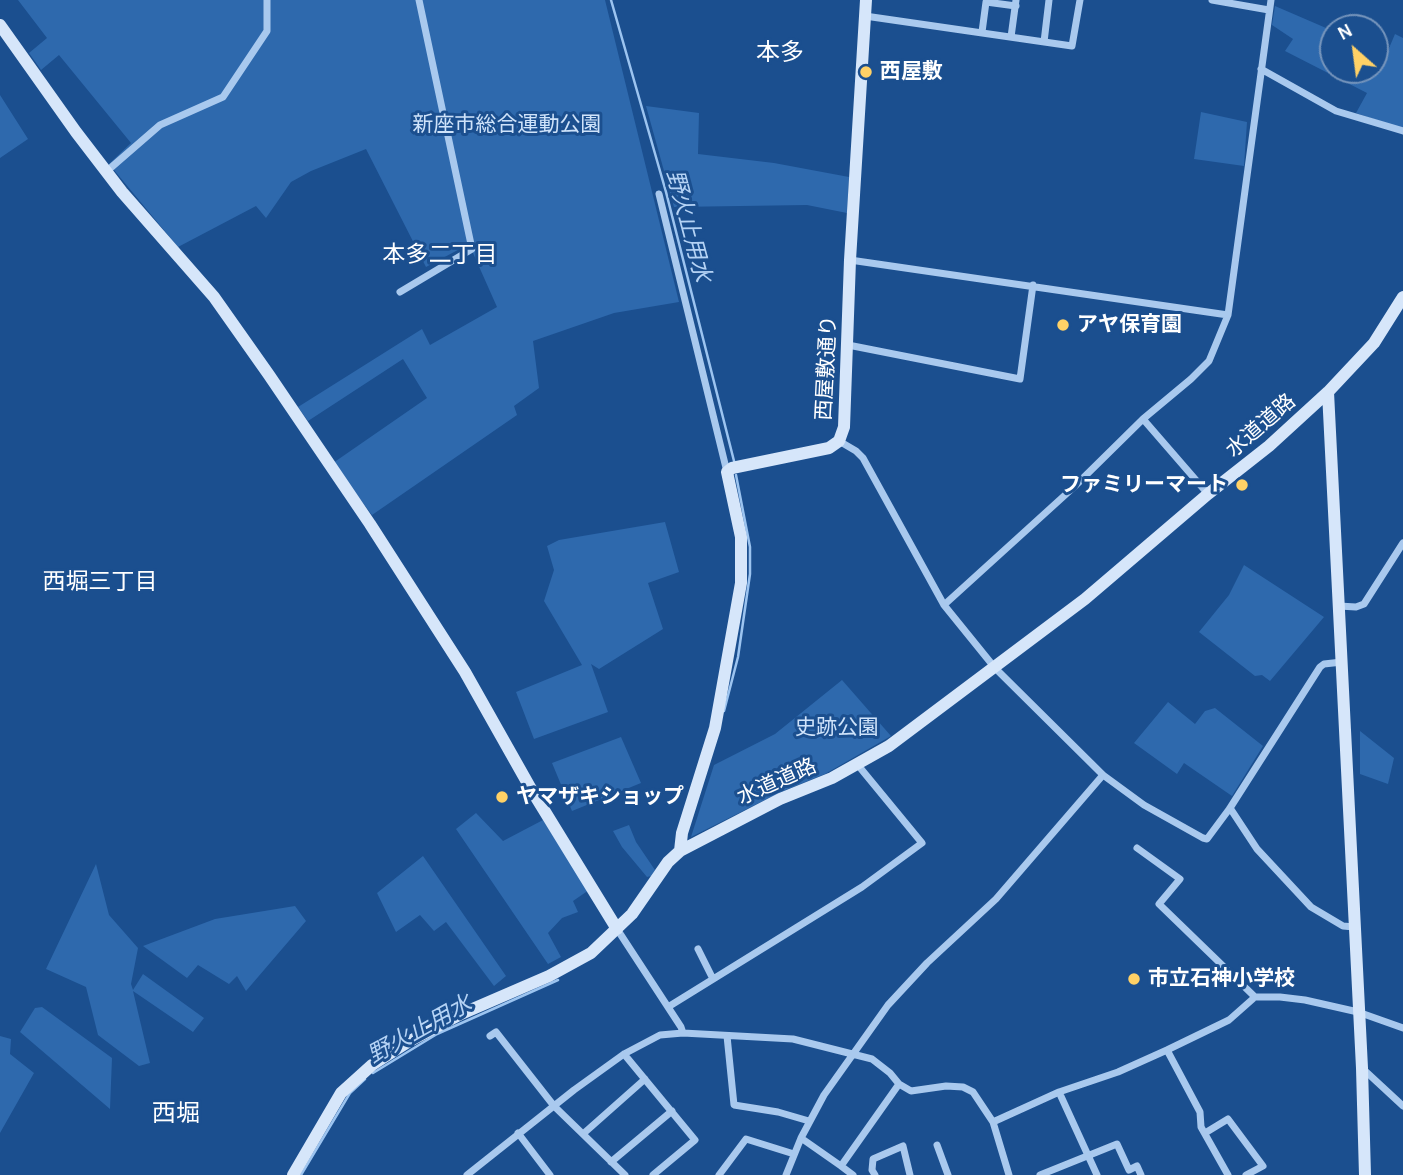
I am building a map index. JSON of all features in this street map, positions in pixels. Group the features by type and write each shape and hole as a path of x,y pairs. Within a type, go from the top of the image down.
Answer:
{"street":[{"path":"107,171 160,125 223,97 267,31 267,0"},
{"path":"400,292 472,249 419,0"},
{"name":"西屋敷通り","path":"727,472 732,468 830,448 839,441 844,427 850,260 866,0"},
{"path":"1044,41 1049,0"},
{"path":"865,16 1072,46 1080,0"},
{"path":"1212,0 1269,10"},
{"path":"944,604 1209,360 1228,316 1271,0"},
{"path":"982,32 986,2 1016,3 1011,37"},
{"path":"0,25 107,171 215,297 370,524 466,672 531,789 683,1033"},
{"path":"1261,69 1336,111 1403,131"},
{"path":"659,194 741,537 741,583 715,728 682,832 680,851"},
{"path":"850,260 1228,316"},
{"path":"848,345 1020,379 1033,285"},
{"name":"水道道路","path":"293,1175 341,1093 372,1065 461,1014 530,985 591,953 644,899 668,862 680,851 761,808 817,785 889,747 1085,600 1208,494 1269,446 1328,392 1374,343 1403,299"},
{"path":"1328,392 1362,1068 1364,1175"},
{"path":"1143,419 1208,494"},
{"path":"839,441 863,458 944,604 995,668 1103,775 1144,805 1203,838 1207,839 1230,808 1320,667 1342,662"},
{"path":"1339,606 1356,607 1364,604 1403,543"},
{"path":"668,1007 862,887 922,843 857,764"},
{"path":"786,1175 809,1121 824,1095 888,1005 927,963 996,899 1103,775"},
{"path":"1230,808 1257,849 1311,907 1343,926 1354,927"},
{"path":"1137,848 1180,879 1159,904 1255,997 1293,998 1358,1012 1403,1028"},
{"path":"698,949 713,979"},
{"path":"993,1122 1167,1050 1229,1020 1255,997"},
{"path":"490,1036 496,1032 554,1106 625,1175"},
{"path":"467,1175 624,1054 660,1035 683,1033 793,1039 872,1059 899,1084 911,1091 946,1086 963,1087 973,1092 993,1122 1006,1174"},
{"path":"727,1036 734,1105 778,1112 809,1121"},
{"path":"1167,1050 1200,1112 1201,1127 1228,1175"},
{"path":"624,1054 695,1140 653,1175"},
{"path":"1362,1068 1401,1102"},
{"path":"583,1134 645,1079"},
{"path":"841,1167 899,1084"},
{"path":"1059,1093 1097,1175"},
{"path":"611,1162 672,1111"},
{"path":"1205,1133 1228,1119 1263,1166 1246,1175"},
{"path":"519,1133 550,1175"},
{"path":"801,1138 853,1175"},
{"path":"719,1175 746,1139 794,1154"},
{"path":"1040,1175 1117,1144 1129,1170 1137,1166 1141,1175"},
{"path":"937,1145 948,1175"},
{"path":"875,1175 872,1170 873,1159 903,1146 910,1175"}],"green space":[{"name":"新座市総合運動公園","path":"18,0 605,0 679,302 614,313 533,341 539,388 514,406 517,415 372,515 333,463 427,398 403,359 308,421 298,407 422,329 430,345 497,307 469,244 426,267 366,149 291,182 266,218 256,206 178,247 109,164 131,143 59,55 41,70 29,53 47,38"},
{"path":"1275,6 1319,25 1319,68 1285,51 1293,39 1272,25"},
{"path":"1395,34 1403,38 1403,129 1356,113 1367,93 1349,84 1389,84 1389,48"},
{"path":"0,95 28,139 0,158"},
{"path":"646,106 699,113 698,154 774,163 849,177 847,213 807,205 674,207"},
{"path":"1201,112 1247,122 1244,166 1194,159"},
{"path":"665,522 679,572 648,583 663,629 599,669 591,664 608,712 534,739 516,692 582,665 544,601 554,570 547,546 559,540"},
{"path":"1244,565 1324,617 1270,681 1262,675 1255,676 1199,632 1229,595"},
{"name":"史跡公園","path":"842,680 891,736 825,774 783,791 691,837 714,765 775,734"},
{"path":"1168,702 1195,724 1205,711 1215,708 1263,746 1232,796 1184,763 1177,774 1134,743"},
{"path":"1360,731 1394,758 1388,784 1360,774"},
{"path":"621,737 641,783 572,811 552,763"},
{"path":"476,813 503,841 543,820 589,890 573,901 578,912 562,918 548,933 561,957 548,964 456,829"},
{"path":"629,825 636,842 655,870 651,876 647,877 622,847 613,831"},
{"path":"423,856 506,976 494,986 446,922 434,931 420,915 396,932 377,893"},
{"path":"96,864 109,915 138,948 131,984 133,990 143,974 204,1018 193,1032 133,991 150,1063 139,1066 98,1035 86,987 46,969"},
{"path":"295,906 306,921 246,991 237,976 229,984 198,965 187,978 143,946 215,919"},
{"path":"42,1007 112,1058 110,1109 20,1032 35,1008"},
{"path":"0,1036 11,1039 10,1054 34,1073 0,1133"}],"waterway":[{"name":"野火止用水","path":"611,0 666,192 734,461"},
{"name":"野火止用水","path":"724,711 738,657 750,574 750,547 736,475"},
{"name":"野火止用水","path":"373,1073 437,1034 558,980"},
{"name":"野火止用水","path":"301,1175 350,1093 365,1079"}],"place":[{"name":"西屋敷","path":"866,72"},
{"name":"アヤ保育園","path":"1063,325"},
{"name":"ファミリーマート","path":"1242,485"},
{"name":"ヤマザキショップ","path":"502,797"},
{"name":"市立石神小学校","path":"1134,979"}],"district":[{"name":"本多","path":"780,53"},
{"name":"本多二丁目","path":"440,255"},
{"name":"西堀三丁目","path":"100,582"},
{"name":"西堀","path":"176,1114"}]}
